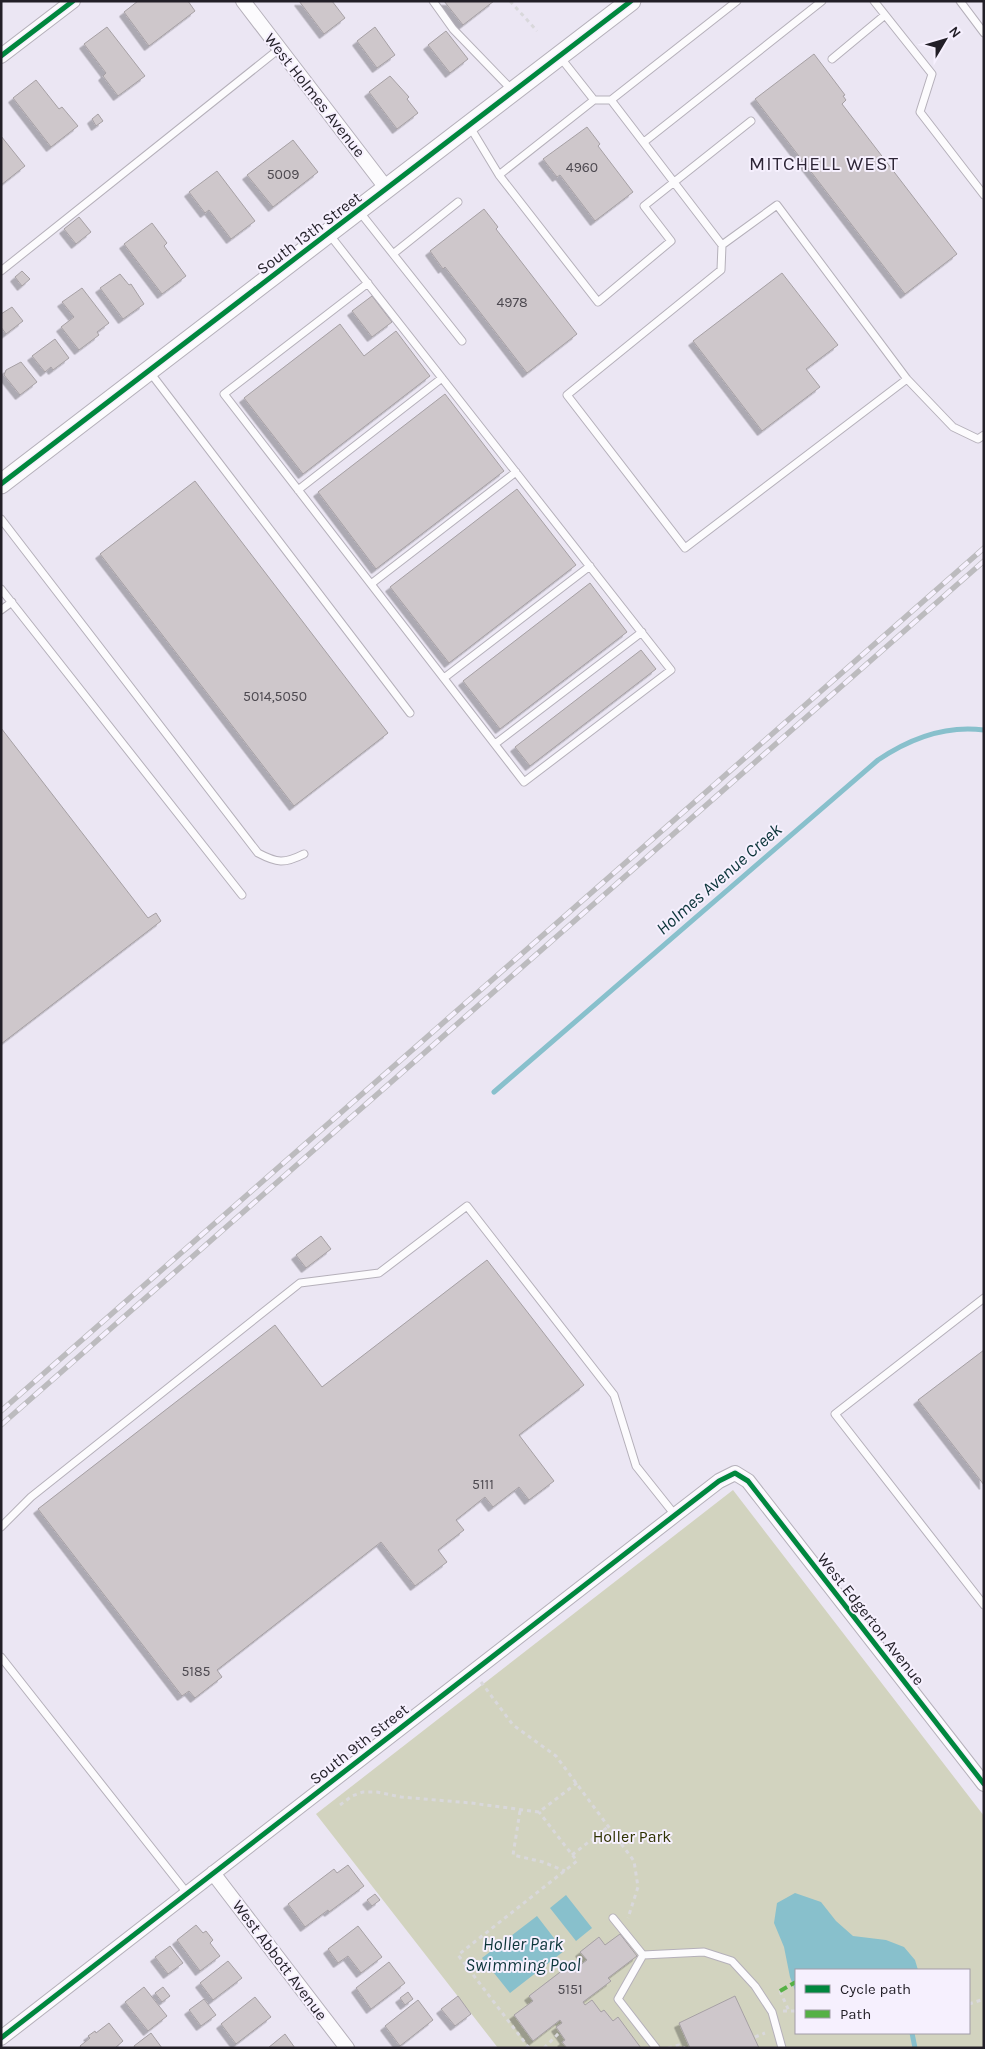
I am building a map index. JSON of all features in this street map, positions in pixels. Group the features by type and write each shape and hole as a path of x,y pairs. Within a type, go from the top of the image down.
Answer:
{"street":[{"path":"1,56 73,1"},
{"name":"West Holmes Avenue","path":"243,1 387,189"},
{"name":"South 13th Street","path":"1,484 631,1"},
{"name":"South 9th Street","path":"1,2038 675,1515 719,1482 735,1473"},
{"name":"West Edgerton Avenue","path":"735,1473 748,1481 984,1784"},
{"name":"West Abbott Avenue","path":"213,1873 347,2048"}],"lane":[{"path":"433,1 453,30 514,91"},
{"path":"499,175 594,100 611,100 737,1"},
{"path":"644,142 822,1"},
{"path":"874,1 932,74 920,112 984,194"},
{"path":"960,1 984,33"},
{"path":"832,59 885,15"},
{"path":"1,270 279,49"},
{"path":"560,56 594,100"},
{"path":"611,100 722,245 721,270 567,395 685,548 907,379"},
{"path":"469,126 499,175 598,302 672,241 644,206 751,120"},
{"path":"393,254 458,202"},
{"path":"722,245 777,205 907,379 953,427 978,440 984,435"},
{"path":"359,211 462,341"},
{"path":"329,233 671,670 524,782 224,394 368,283"},
{"path":"148,371 410,713"},
{"path":"298,490 442,378"},
{"path":"371,584 516,472"},
{"path":"1,519 258,853 273,861 290,861 304,854"},
{"path":"444,678 590,566"},
{"path":"1,588 242,895"},
{"path":"1,610 12,602"},
{"path":"495,744 642,632"},
{"path":"1,1527 31,1497 300,1282 379,1273 467,1206 614,1395 636,1466 675,1515"},
{"path":"984,1298 835,1414 984,1605"},
{"path":"1,1657 187,1893"},
{"path":"613,1918 643,1955"},
{"path":"643,1955 704,1952 732,1961 755,1986 772,2012 782,2048"},
{"path":"643,1955 618,1998 656,2048"}],"path":[{"path":"510,1 537,31"},
{"path":"473,1672 513,1725 556,1756 634,1861 638,1887 623,1930"},
{"path":"340,1805 352,1796 363,1792 377,1792 539,1812 577,1783"},
{"path":"520,1811 514,1855 543,1862 565,1871"},
{"path":"529,2048 458,1956 577,1861 539,1812"},
{"path":"572,1855 609,1826"},
{"path":"780,1991 789,2011"},
{"path":"970,2004 984,1999"},
{"path":"544,2048 559,2033"},
{"path":"668,2048 679,2045 685,2048"}],"green space":[{"name":"Holler Park","path":"733,1490 984,1816 984,2048 498,2048 316,1814"}],"water":[{"path":"795,1893 821,1902 836,1921 853,1936 886,1940 904,1947 915,1960 918,1969 795,1969 795,1990 790,1977 784,1947 774,1923 777,1903"},
{"path":"566,1895 592,1928 576,1941 550,1908"},
{"name":"Holler Park Swimming Pool","path":"537,1916 564,1951 510,1993 482,1958"}],"building":[{"path":"138,1 188,1 195,11 149,46 124,12"},
{"path":"299,1 332,1 345,18 324,34"},
{"path":"444,1 494,1 463,25"},
{"path":"107,27 145,76 118,96 103,76 106,73 84,44"},
{"path":"375,27 395,55 377,68 357,41"},
{"path":"446,31 468,59 450,73 428,45"},
{"path":"814,54 845,95 843,96 846,100 842,104 957,254 905,294 755,99"},
{"path":"390,76 409,97 407,99 418,113 397,129 369,92"},
{"path":"36,80 59,109 62,107 78,126 51,147 13,98"},
{"path":"98,114 103,121 96,126 92,119"},
{"path":"587,127 600,144 598,146 633,192 595,221 560,175 557,177 543,159"},
{"path":"1,136 25,166 1,185"},
{"path":"293,140 318,172 273,207 247,175"},
{"path":"217,171 255,221 231,239 209,210 205,213 189,192"},
{"path":"484,209 498,227 496,229 577,334 527,373 445,267 443,269 430,251"},
{"path":"79,217 91,232 76,244 64,229"},
{"path":"152,223 167,243 164,246 186,276 162,294 124,244"},
{"path":"22,271 30,279 22,286 15,277"},
{"path":"782,273 838,345 806,369 820,387 762,431 693,341"},
{"path":"120,274 129,285 131,284 144,304 123,319 100,288"},
{"path":"82,288 109,323 97,332 99,335 79,350 61,327 74,317 62,302"},
{"path":"372,296 392,322 372,337 352,311"},
{"path":"12,307 23,321 6,334 1,327 1,314"},
{"path":"340,324 364,356 396,331 430,376 303,474 244,398"},
{"path":"55,339 69,358 53,370 51,367 45,372 32,356"},
{"path":"21,362 37,382 20,395 4,375 6,370"},
{"path":"445,394 504,471 376,569 318,492"},
{"path":"195,481 388,733 294,806 100,554"},
{"path":"517,489 576,565 449,663 390,587"},
{"path":"590,583 627,632 500,729 463,681"},
{"path":"641,650 656,669 530,766 515,747"},
{"path":"1,728 148,918 156,913 161,921 1,1044"},
{"path":"321,1236 331,1249 306,1268 296,1255"},
{"path":"487,1260 584,1385 519,1435 554,1481 529,1500 519,1487 493,1507 485,1497 456,1520 464,1530 438,1550 447,1562 415,1586 381,1542 217,1670 222,1677 195,1698 189,1691 182,1696 38,1509 275,1325 322,1387"},
{"path":"984,1350 984,1485 918,1400"},
{"path":"348,1865 364,1886 305,1927 288,1904 334,1869 337,1873"},
{"path":"375,1894 380,1900 372,1906 367,1900"},
{"path":"196,1925 203,1933 206,1931 213,1940 210,1943 220,1956 200,1971 177,1940"},
{"path":"358,1926 382,1957 361,1973 348,1956 338,1963 328,1949"},
{"path":"620,1934 637,1956 608,1978 611,1981 583,2002 585,2005 592,2000 601,2012 604,2010 613,2021 618,2017 641,2048 567,2048 562,2042 565,2040 556,2027 562,2023 560,2020 533,2041 514,2015 533,2001 529,1996 568,1966 572,1971 587,1960 580,1952 599,1937 605,1945"},
{"path":"170,1946 183,1963 168,1974 155,1957"},
{"path":"228,1961 242,1978 213,2000 200,1983"},
{"path":"389,1962 405,1983 371,2009 356,1988"},
{"path":"144,1987 167,2016 148,2031 125,2002"},
{"path":"163,1987 170,1996 162,2002 155,1993"},
{"path":"408,1992 413,1999 405,2005 400,1998"},
{"path":"458,1996 471,2014 455,2026 441,2009"},
{"path":"735,1996 759,2048 690,2048 679,2023"},
{"path":"255,1997 271,2017 236,2044 221,2024"},
{"path":"204,1999 216,2015 201,2026 189,2010"},
{"path":"418,2000 433,2020 400,2046 385,2026"},
{"path":"109,2023 123,2041 115,2048 82,2048 80,2046 90,2038 88,2036 95,2031 96,2033"},
{"path":"151,2033 162,2048 135,2048 134,2046"},
{"path":"285,2034 295,2048 268,2048"}],"waterway":[{"name":"Holmes Avenue Creek","path":"494,1092 878,760 890,752 928,735 956,730 984,730"},
{"path":"912,2034 915,2048"}],"railway":[{"path":"1,1411 984,548"},
{"path":"1,1425 984,561"}],"marked path":[{"path":"780,1991 795,1983"}],"cycle path":[{"path":"1,56 73,1"},
{"path":"1,484 631,1"},
{"path":"1,2038 719,1481 735,1473 748,1481 984,1784"}],"district":[{"name":"MITCHELL WEST","path":"824,164"}]}
